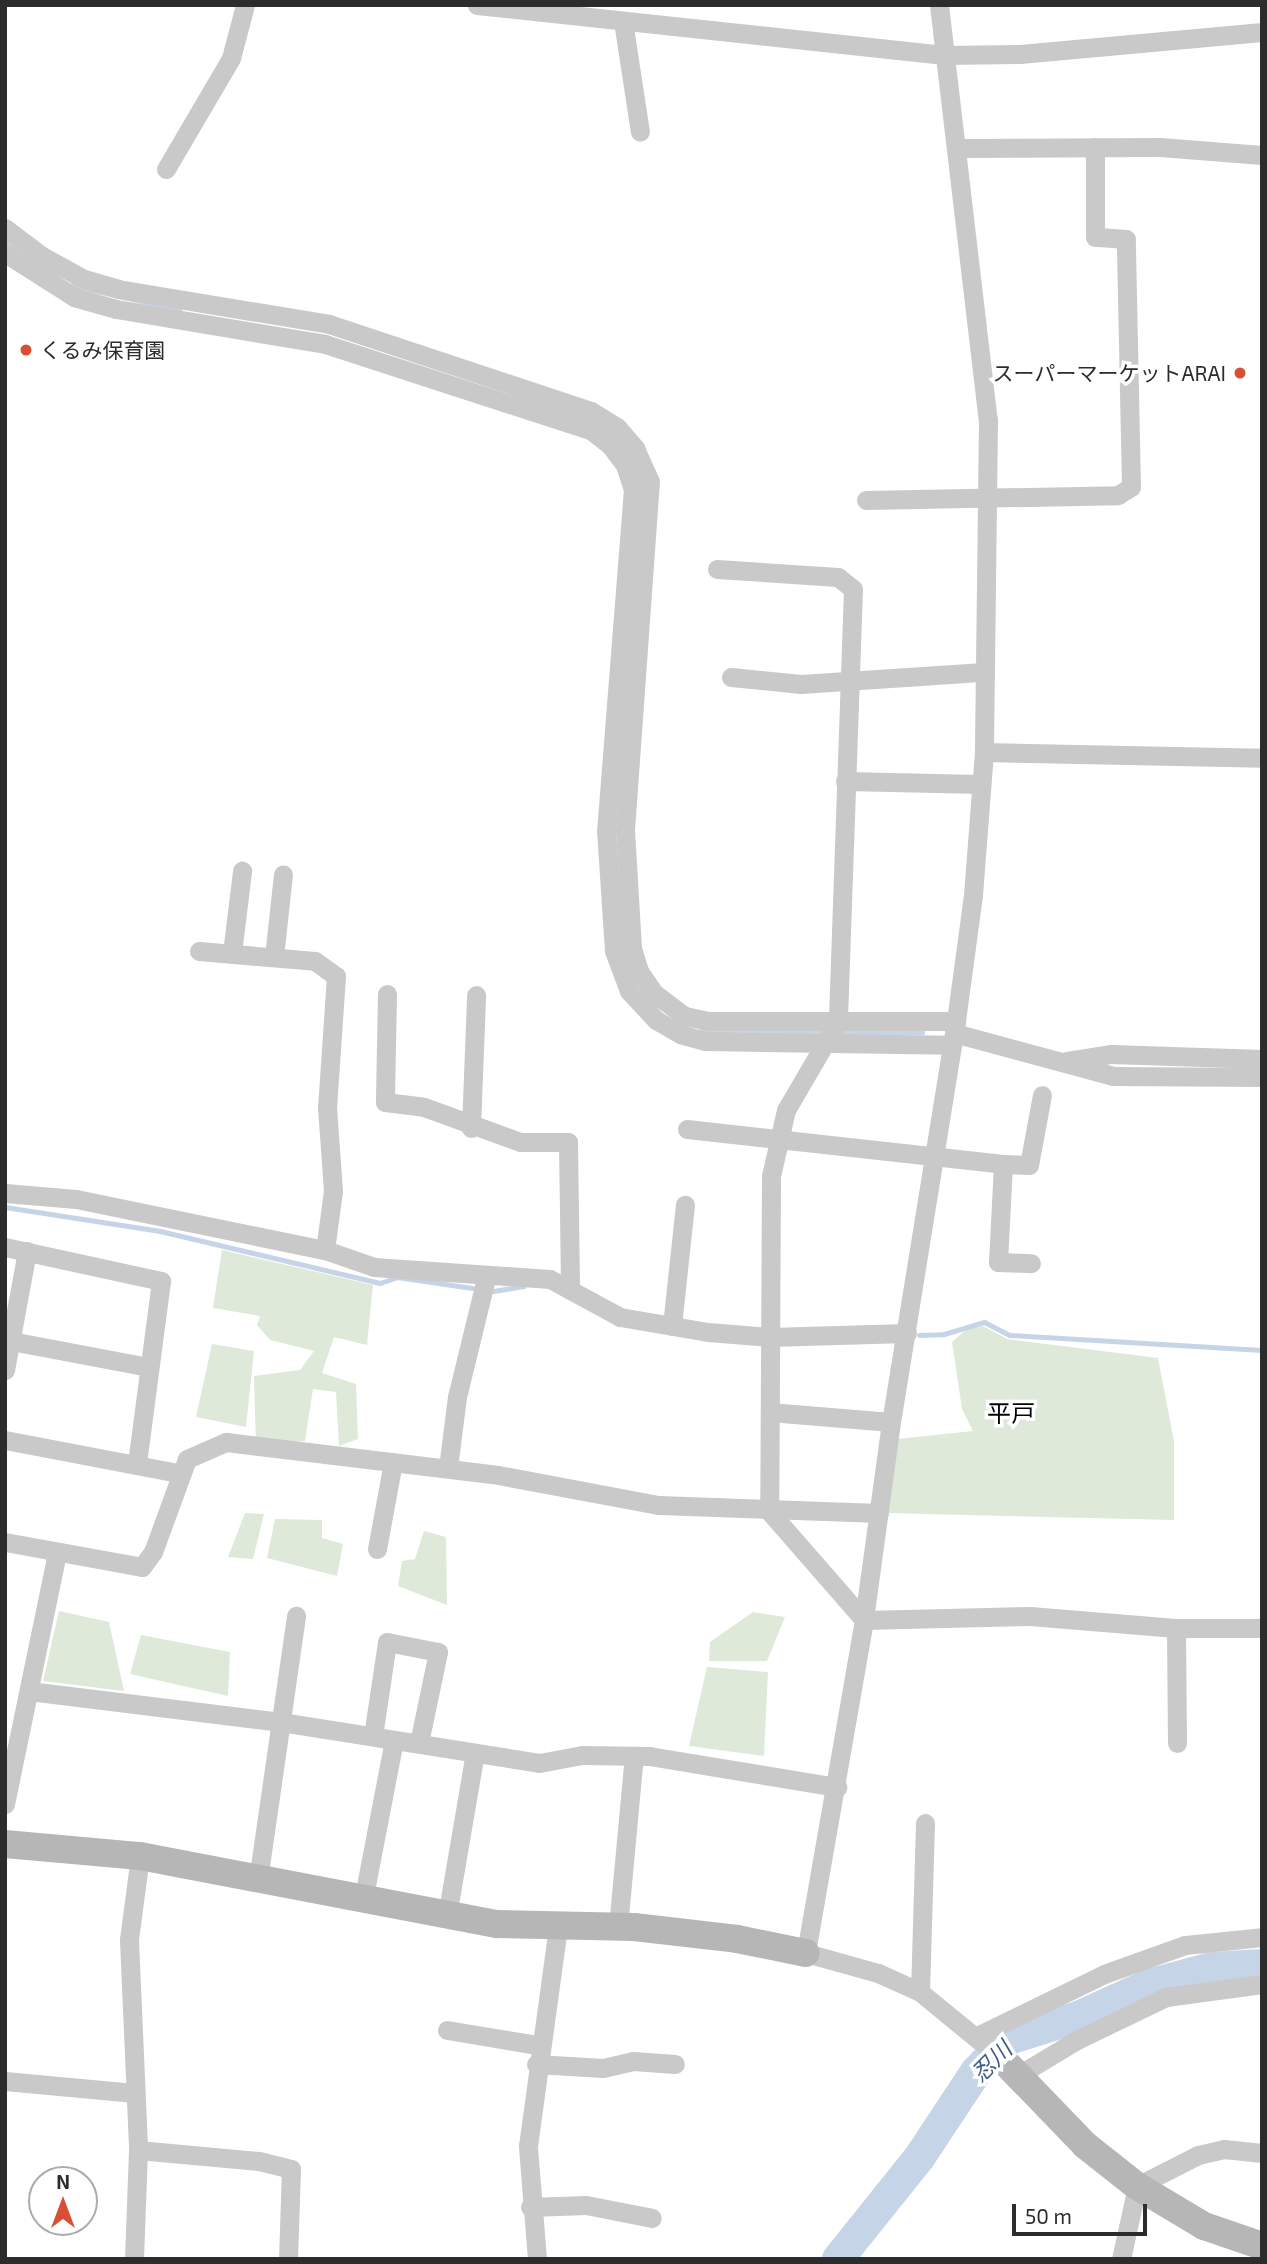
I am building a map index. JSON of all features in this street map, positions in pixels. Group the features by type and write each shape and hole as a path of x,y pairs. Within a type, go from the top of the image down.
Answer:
{"street":[{"path":"166,169 231,58 245,5"},
{"path":"477,5 944,55 1020,54 1262,32"},
{"path":"806,1953 864,1620 891,1422 954,1033 984,752 984,499 988,420 939,5"},
{"path":"623,21 640,132"},
{"path":"866,500 1118,495 1131,487 1126,239 1095,237 1096,147"},
{"path":"957,148 1212,149 1262,155"},
{"path":"5,228 42,256 85,278 118,289 329,324 591,411 617,427 635,448 650,481 625,830 632,948 639,971 654,993 685,1016 709,1021 838,1021 954,1033 1113,1076 1262,1077"},
{"path":"5,253 74,297 116,309 325,344 592,431 610,445 625,465 633,489 606,830 614,951 621,972 639,1006 680,1034 705,1041 823,1044 954,1033"},
{"path":"717,569 838,578 853,589 838,1021 786,1110 771,1176 769,1511 864,1620"},
{"path":"731,677 770,683 851,682 984,672"},
{"path":"984,752 1262,758"},
{"path":"845,781 981,784"},
{"path":"232,953 242,871"},
{"path":"274,957 283,874"},
{"path":"200,951 315,961 336,976 327,1107 333,1191 325,1250"},
{"path":"387,994 385,1102 424,1107 471,1128 520,1142 569,1142 570,1290"},
{"path":"471,1128 476,995"},
{"path":"1060,1062 1111,1054 1262,1059"},
{"path":"687,1129 779,1141 1029,1165 1042,1095"},
{"path":"1003,1164 998,1262 1031,1263"},
{"path":"5,1193 76,1199 325,1250 374,1267 486,1278 550,1279 620,1317 672,1326 769,1337 907,1333"},
{"path":"672,1326 685,1205"},
{"path":"5,1247 161,1281 137,1464"},
{"path":"5,1370 27,1251"},
{"path":"448,1468 457,1397 486,1278"},
{"path":"8,1344 149,1367"},
{"path":"770,1412 891,1422"},
{"path":"5,1440 178,1474"},
{"path":"5,1542 142,1567 153,1552 178,1474 187,1459 226,1442 448,1468 658,1506 879,1513"},
{"path":"377,1549 393,1462"},
{"path":"5,1804 57,1552"},
{"path":"258,1880 296,1616"},
{"path":"864,1620 1030,1616 1176,1628 1262,1628"},
{"path":"1176,1628 1177,1744"},
{"path":"373,1736 387,1642 438,1652 419,1744"},
{"path":"29,1690 281,1722 539,1763 582,1755 634,1756 837,1787"},
{"path":"363,1901 394,1740"},
{"path":"447,1916 475,1753"},
{"path":"618,1927 634,1756"},
{"path":"920,1992 925,1823"},
{"path":"5,1844 140,1856 447,1916 558,1927 618,1927 737,1939 806,1953 878,1973 920,1992 995,2054 1085,2145 1137,2186 1204,2226 1262,2246"},
{"path":"134,2259 138,2150 129,1940 140,1856"},
{"path":"537,2259 530,2207 528,2146 538,2055 558,1927"},
{"path":"995,2054 1104,1974 1185,1945 1262,1937"},
{"path":"995,2054 1077,2040 1166,1997 1262,1984"},
{"path":"447,2030 538,2055 603,2068 633,2061 675,2064"},
{"path":"5,2081 134,2093"},
{"path":"1137,2186 1199,2155 1224,2149 1262,2153"},
{"path":"138,2150 259,2161 291,2169 288,2259"},
{"path":"1121,2259 1137,2186"},
{"path":"530,2207 586,2205 652,2218"}],"green space":[{"path":"222,1250 373,1285 367,1345 334,1337 322,1373 356,1384 358,1439 339,1446 336,1392 313,1389 305,1441 256,1446 254,1376 300,1370 314,1351 270,1340 257,1325 260,1316 213,1308"},
{"path":"983,1326 1007,1339 1158,1358 1174,1442 1174,1520 886,1513 897,1439 973,1431 962,1409 952,1342 968,1328"},
{"path":"212,1344 254,1351 246,1427 196,1417"},
{"path":"245,1513 264,1514 253,1559 228,1557"},
{"path":"275,1519 322,1520 322,1538 343,1544 337,1576 267,1558"},
{"path":"424,1531 446,1537 447,1605 398,1586 402,1561 415,1559"},
{"path":"59,1611 109,1622 124,1691 43,1681"},
{"path":"753,1612 785,1617 767,1661 709,1661 710,1642"},
{"path":"141,1635 230,1652 228,1696 130,1674"},
{"path":"707,1667 768,1672 764,1756 689,1746"}],"waterway":[{"path":"5,241 17,250"},
{"path":"72,285 179,310"},
{"path":"701,1031 824,1032"},
{"path":"838,1032 922,1032"},
{"path":"5,1207 160,1231 380,1283 397,1277 472,1288"},
{"path":"493,1291 524,1286"},
{"path":"919,1335 944,1334 984,1322 1010,1335 1262,1350"},
{"name":"忍川","path":"838,2259 919,2158 976,2072 1006,2040 1078,2017 1149,1985 1212,1968 1262,1965"}],"place":[{"name":"くるみ保育園","path":"26,350"},
{"name":"スーパーマーケットARAI","path":"1240,373"}],"district":[{"name":"平戸","path":"1011,1413"}]}
